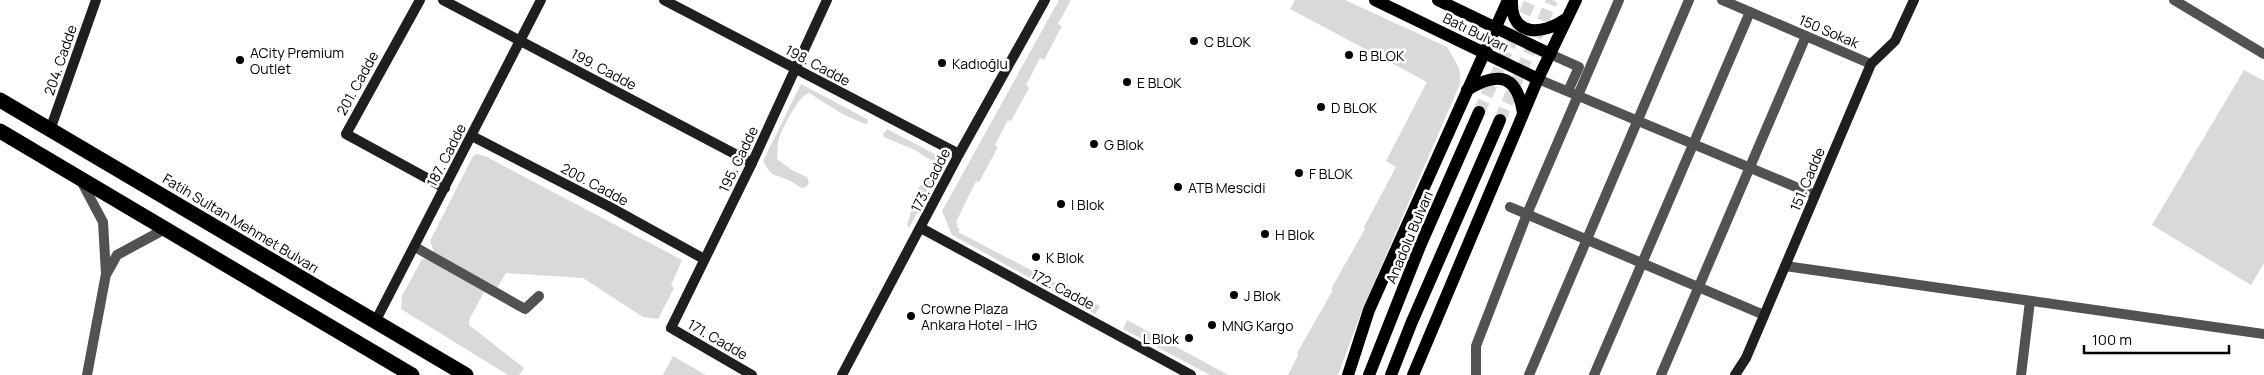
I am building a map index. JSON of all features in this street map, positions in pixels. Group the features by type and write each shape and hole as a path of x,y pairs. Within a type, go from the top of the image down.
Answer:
{"highway":[{"name":"Fatih Sultan Mehmet Bulvarı","path":"0,100 466,375"},
{"path":"0,131 408,374"}],"main road":[{"name":"Batı Bulvarı","path":"1375,0 1538,79"},
{"name":"Batı Bulvarı","path":"1438,0 1550,54"},
{"path":"1348,375 1370,310 1508,0"},
{"path":"1512,0 1515,18 1521,26 1531,31 1554,28 1567,18"},
{"path":"1413,375 1523,113 1576,0"},
{"path":"1467,90 1491,78 1506,80 1517,89 1523,113"},
{"name":"Anadolu Bulvarı","path":"1369,375 1420,246 1479,112"},
{"path":"1391,375 1411,324 1500,120"}],"street":[{"name":"204. Cadde","path":"50,130 96,0"},
{"name":"201. Cadde","path":"420,0 346,134 445,188"},
{"name":"199. Cadde","path":"443,0 521,39 752,163"},
{"name":"187. Cadde","path":"375,322 541,0"},
{"name":"198. Cadde","path":"664,0 959,154"},
{"name":"195. Cadde","path":"671,328 752,163 827,0"},
{"name":"173. Cadde","path":"842,375 959,154 1046,0"},
{"path":"1476,375 1476,346 1527,214 1619,0"},
{"path":"1530,375 1689,0"},
{"name":"150 Sokak","path":"1722,0 1871,64"},
{"name":"151. Cadde","path":"1735,375 1746,358 1871,64 1895,42 1914,0"},
{"path":"2174,0 2264,54"},
{"path":"1594,375 1750,12"},
{"path":"1661,375 1806,36"},
{"path":"1550,54 1579,67 1568,90"},
{"path":"1538,79 1815,195"},
{"name":"200. Cadde","path":"472,136 608,206 704,259"},
{"path":"80,178 104,222 106,274 87,375"},
{"path":"1510,207 1764,315"},
{"name":"172. Cadde","path":"921,228 1191,375"},
{"path":"106,274 117,255 165,229"},
{"path":"414,247 525,309 539,296"},
{"path":"1785,266 2264,334"},
{"path":"2021,375 2030,301"},
{"name":"171. Cadde","path":"671,328 752,375"}],"shaded area":[{"path":"1059,0 1071,0 1058,24 1062,26 1044,60 1040,58 1026,85 1029,88 1011,121 1008,120 995,145 998,147 979,182 976,181 956,222 958,224 957,227 960,229 958,232 1100,306 1095,314 952,235 942,211"},
{"path":"1295,0 1345,0 1447,47 1458,65 1460,75 1459,86 1361,313 1338,375 1288,375 1298,355 1297,353 1333,290 1331,289 1365,229 1364,227 1396,167 1386,161 1427,82 1290,9"},
{"path":"2244,70 2264,81 2264,263 2251,285 2152,225"},
{"path":"801,84 867,119 868,123 865,124 844,115 809,93 805,95 791,113 784,127 778,141 777,159 793,171 807,177 809,183 806,187 802,188 774,175 763,161"},
{"path":"887,129 946,160 909,228 907,225 918,189 935,168 934,162 915,150 884,137 883,134"},
{"path":"477,154 485,156 682,260 671,285 674,288 658,319 643,317 583,278 506,273 497,288 434,252 430,241 473,156"},
{"path":"422,259 427,259 484,292 469,320 469,325 524,368 519,375 508,375 401,309 402,296"},
{"path":"1127,320 1228,375 1210,375 1123,329"},
{"path":"673,356 704,374 706,375 663,375"}],"tunnel":[{"path":"1479,112 1531,0"},
{"path":"1500,120 1552,0"}],"place":[{"name":"C BLOK","path":"1194,41"},
{"name":"B BLOK","path":"1349,55"},
{"name":"ACity Premium Outlet","path":"240,60"},
{"name":"Kadıoğlu","path":"942,63"},
{"name":"E BLOK","path":"1127,82"},
{"name":"D BLOK","path":"1321,107"},
{"name":"G Blok","path":"1094,144"},
{"name":"F BLOK","path":"1299,173"},
{"name":"ATB Mescidi","path":"1178,187"},
{"name":"I Blok","path":"1061,204"},
{"name":"H Blok","path":"1265,234"},
{"name":"K Blok","path":"1036,257"},
{"name":"J Blok","path":"1234,295"},
{"name":"Crowne Plaza Ankara Hotel - IHG","path":"911,316"},
{"name":"MNG Kargo","path":"1212,325"},
{"name":"L Blok","path":"1189,338"}]}
